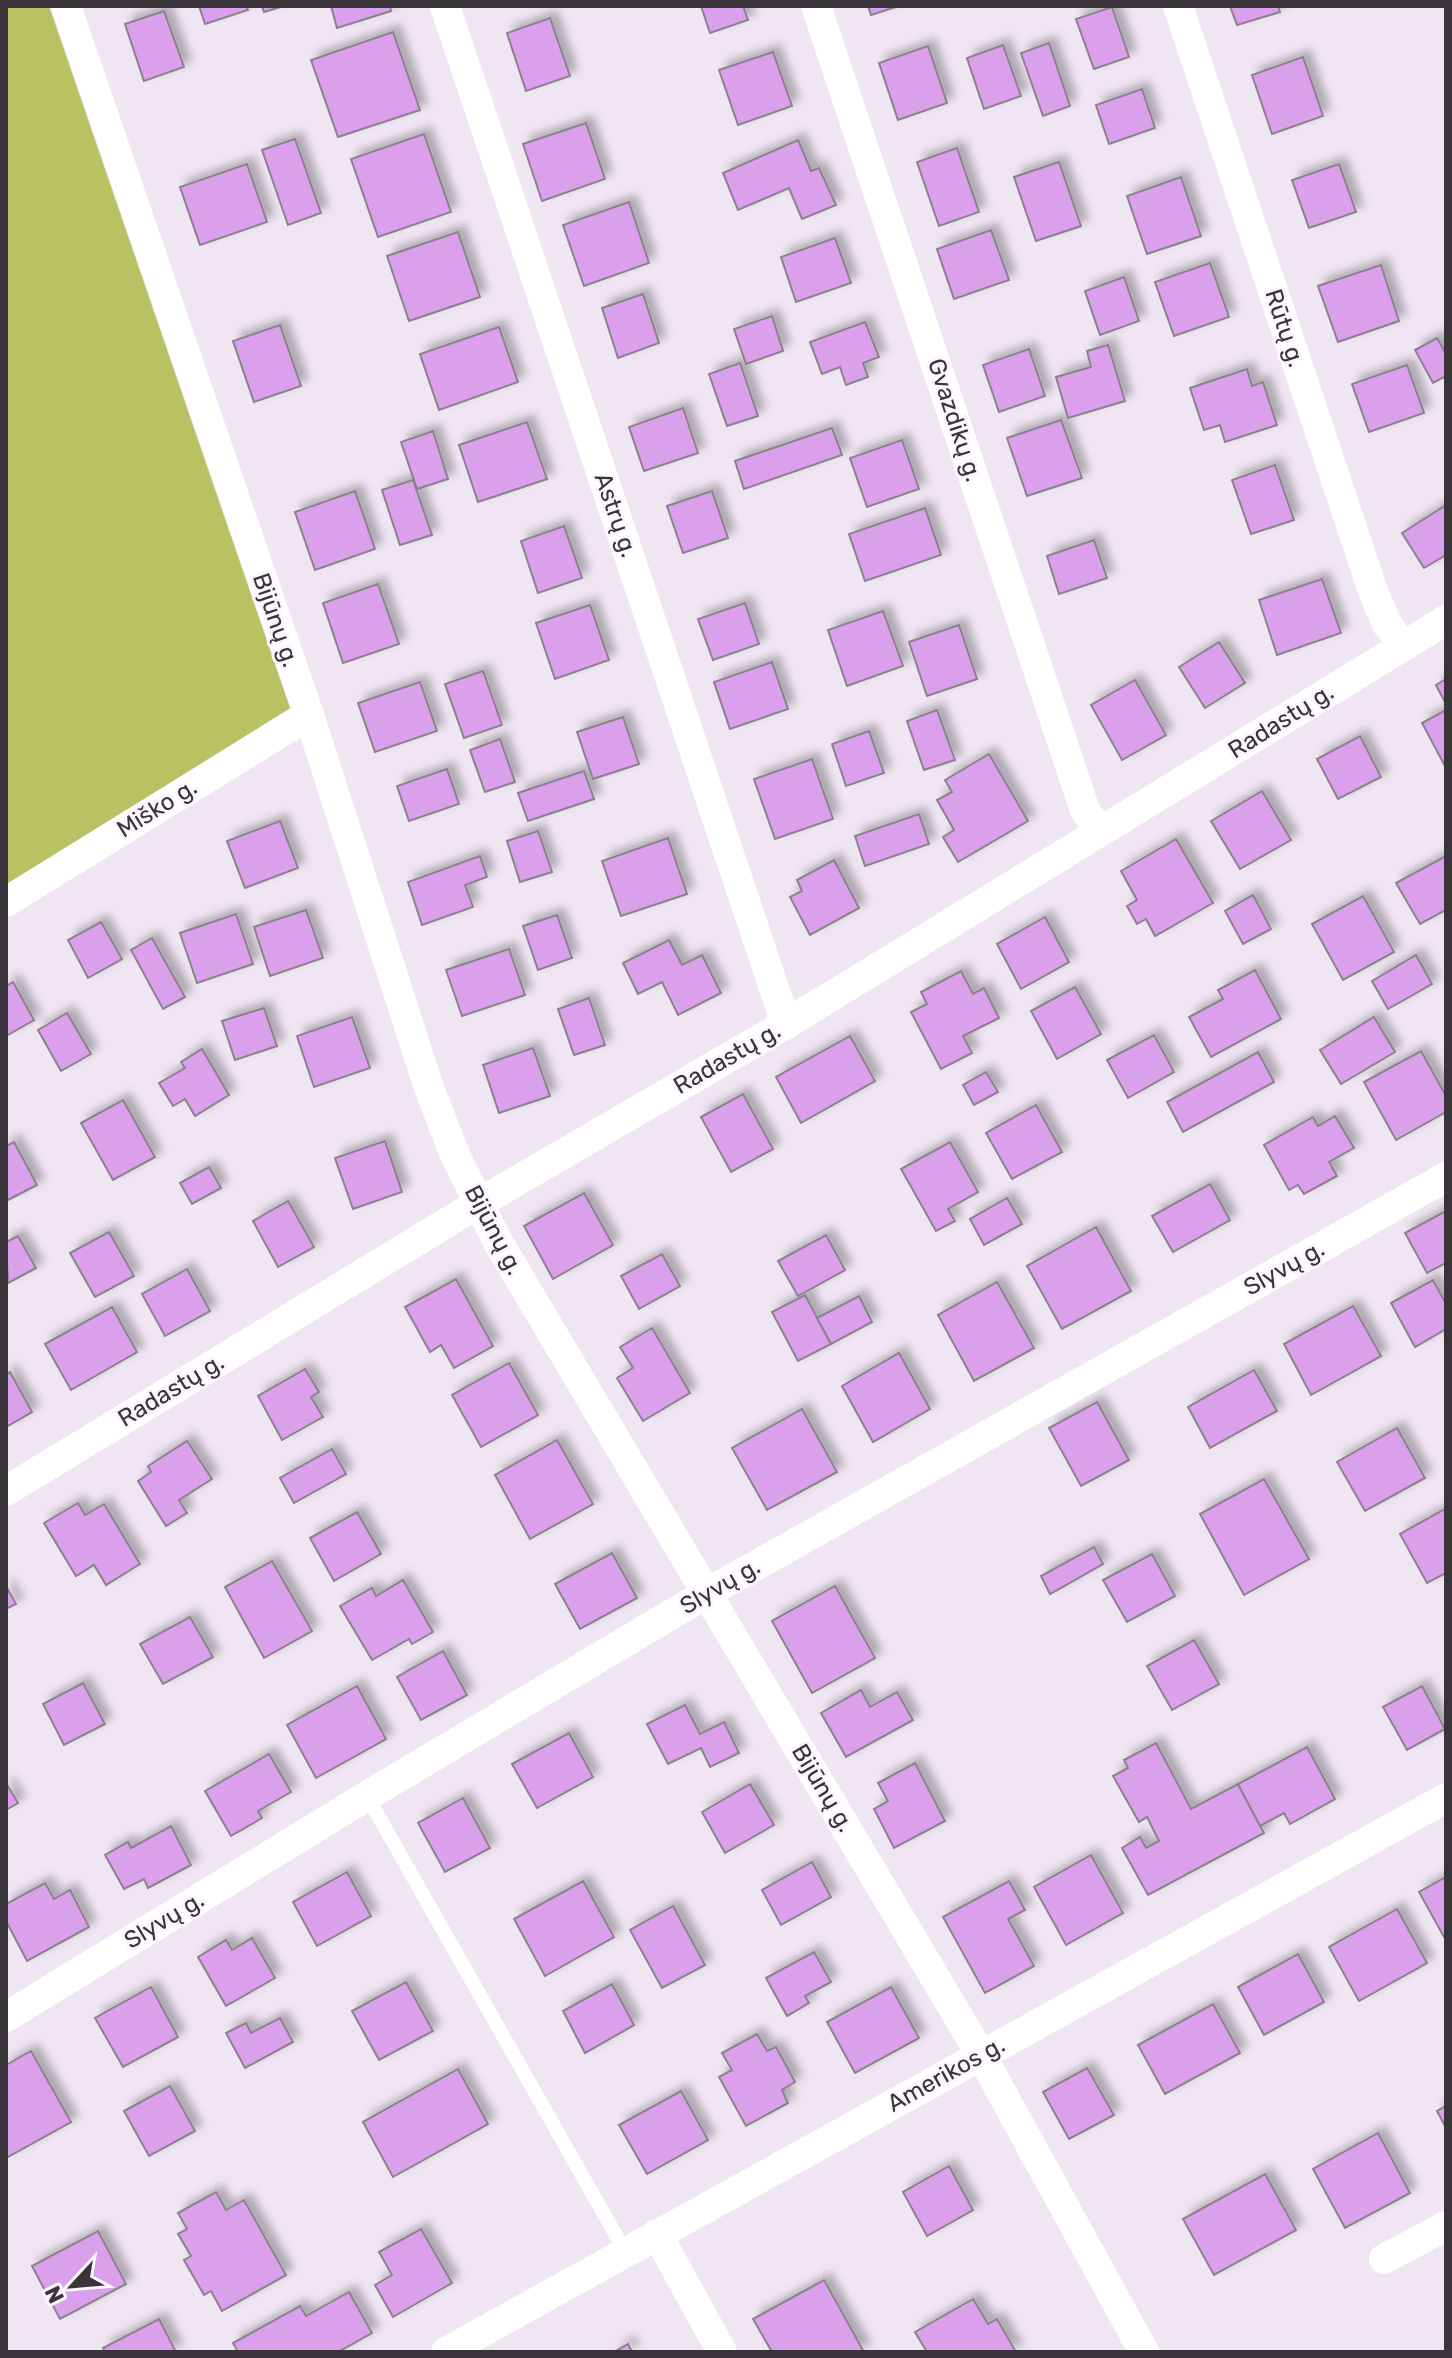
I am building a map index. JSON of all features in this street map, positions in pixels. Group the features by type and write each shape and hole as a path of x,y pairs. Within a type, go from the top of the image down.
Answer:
{"street":[{"name":"Bijūnų g.","path":"66,6 309,715 429,1088 455,1155 498,1242 981,2055 1144,2352"},
{"name":"Astrų g.","path":"445,6 786,1024"},
{"name":"Gvazdikų g.","path":"816,6 1085,810 1099,832"},
{"name":"Rūtų g.","path":"1178,6 1374,594 1387,624 1403,646"},
{"name":"Radastų g.","path":"6,1491 479,1203 786,1024 1446,620"},
{"name":"Miško g.","path":"6,902 309,715"},
{"name":"Slyvų g.","path":"6,2017 707,1593 1446,1177"},
{"name":"Amerikos g.","path":"446,2352 1446,1798"},
{"path":"1384,2259 1446,2226"},
{"path":"657,2234 722,2352"}],"lane":[{"path":"367,1796 625,2251"}],"green space":[{"path":"6,6 49,6 290,708 6,885"}],"building":[{"path":"199,6 246,6 248,10 205,24"},
{"path":"262,6 284,6 264,12"},
{"path":"331,6 390,6 391,11 337,28"},
{"path":"701,6 743,6 748,20 710,33"},
{"path":"868,6 899,6 871,15"},
{"path":"1230,6 1278,6 1280,12 1237,25"},
{"path":"1112,7 1129,57 1094,69 1076,19"},
{"path":"164,11 184,67 144,81 125,24"},
{"path":"550,18 570,76 526,91 507,33"},
{"path":"393,32 420,110 338,137 311,60"},
{"path":"1049,43 1070,106 1043,116 1021,53"},
{"path":"1003,45 1021,96 984,109 967,58"},
{"path":"928,46 947,103 898,120 879,63"},
{"path":"773,52 792,106 738,125 719,70"},
{"path":"1303,57 1323,116 1272,134 1252,75"},
{"path":"1142,89 1155,128 1109,144 1096,105"},
{"path":"586,123 605,179 542,201 523,144"},
{"path":"424,134 451,212 378,237 351,159"},
{"path":"295,139 321,213 288,225 262,150"},
{"path":"798,140 811,171 819,168 836,205 802,219 789,188 738,210 723,173"},
{"path":"957,148 979,212 939,226 917,162"},
{"path":"1059,162 1081,226 1036,241 1014,177"},
{"path":"247,164 267,222 200,245 180,187"},
{"path":"1339,164 1356,212 1309,228 1292,180"},
{"path":"1181,177 1201,236 1147,254 1127,196"},
{"path":"629,202 649,263 584,286 563,225"},
{"path":"991,230 1009,280 954,299 937,249"},
{"path":"458,232 480,297 409,321 387,256"},
{"path":"835,238 851,283 796,302 781,257"},
{"path":"1210,263 1229,317 1174,336 1155,282"},
{"path":"1381,265 1399,321 1338,342 1318,286"},
{"path":"1124,277 1139,321 1100,335 1085,291"},
{"path":"643,294 659,343 618,358 602,308"},
{"path":"772,316 783,351 746,364 734,329"},
{"path":"865,322 879,357 863,363 868,377 846,385 840,367 822,374 810,342"},
{"path":"280,325 301,386 254,402 233,341"},
{"path":"499,327 518,382 439,410 420,354"},
{"path":"1437,338 1446,354 1446,376 1433,383 1415,350"},
{"path":"1108,345 1125,401 1068,418 1056,377 1091,367 1087,351"},
{"path":"1029,349 1045,396 999,412 983,365"},
{"path":"740,363 758,416 727,426 709,374"},
{"path":"1407,365 1424,413 1369,432 1352,384"},
{"path":"1247,369 1252,386 1263,382 1277,425 1225,442 1220,425 1204,430 1190,388"},
{"path":"683,408 698,453 644,471 629,427"},
{"path":"1061,420 1082,478 1027,496 1007,438"},
{"path":"527,422 547,479 478,502 459,445"},
{"path":"832,428 842,455 744,489 735,461"},
{"path":"433,431 448,479 417,489 401,442"},
{"path":"902,440 919,489 867,507 850,458"},
{"path":"1275,465 1294,520 1251,534 1232,480"},
{"path":"413,480 432,535 400,545 382,490"},
{"path":"355,491 375,549 315,570 295,512"},
{"path":"712,491 728,538 683,553 667,506"},
{"path":"1446,505 1446,555 1424,568 1402,533"},
{"path":"925,508 941,555 865,581 849,534"},
{"path":"564,526 582,578 538,593 521,541"},
{"path":"1094,540 1107,578 1059,594 1047,556"},
{"path":"1322,579 1341,633 1277,655 1259,600"},
{"path":"378,584 399,644 343,663 323,603"},
{"path":"745,603 759,644 713,660 698,619"},
{"path":"590,605 609,660 555,679 536,623"},
{"path":"883,611 903,666 847,686 828,630"},
{"path":"959,625 977,679 927,696 909,642"},
{"path":"1219,642 1245,683 1205,708 1179,667"},
{"path":"772,662 788,709 730,729 714,682"},
{"path":"483,671 502,725 464,738 445,684"},
{"path":"1446,679 1446,704 1436,685"},
{"path":"1135,680 1166,735 1122,760 1091,705"},
{"path":"420,682 437,731 375,752 358,703"},
{"path":"937,710 955,760 924,770 907,721"},
{"path":"1446,710 1446,768 1422,723"},
{"path":"623,717 639,764 593,779 577,732"},
{"path":"869,731 884,773 846,786 832,744"},
{"path":"1360,736 1381,777 1338,799 1317,759"},
{"path":"500,739 515,782 485,792 470,750"},
{"path":"989,754 1028,821 958,862 943,837 954,830 937,800 952,792 945,780"},
{"path":"812,759 833,819 775,839 754,779"},
{"path":"447,769 459,804 409,821 397,786"},
{"path":"584,771 594,799 528,821 518,793"},
{"path":"1262,791 1291,840 1240,869 1211,821"},
{"path":"919,814 929,844 865,866 855,836"},
{"path":"280,821 298,868 245,888 227,841"},
{"path":"538,831 552,872 520,882 507,841"},
{"path":"668,838 687,894 621,916 602,861"},
{"path":"1176,839 1213,903 1155,936 1146,919 1137,924 1127,906 1137,900 1121,871"},
{"path":"480,856 487,877 465,885 473,907 422,925 408,882"},
{"path":"1446,856 1446,910 1420,924 1396,883"},
{"path":"834,860 859,908 810,935 790,897 802,891 797,880"},
{"path":"1253,895 1271,929 1243,944 1225,911"},
{"path":"1363,896 1394,952 1343,980 1312,924"},
{"path":"306,910 323,958 270,976 254,927"},
{"path":"236,914 253,964 197,983 180,933"},
{"path":"557,915 572,958 538,970 523,926"},
{"path":"1045,917 1069,962 1021,989 997,944"},
{"path":"101,922 122,959 88,978 68,940"},
{"path":"152,938 185,997 163,1009 131,950"},
{"path":"669,940 682,965 702,955 721,993 678,1015 662,982 638,994 623,963"},
{"path":"509,949 525,995 462,1016 446,970"},
{"path":"1416,955 1432,984 1388,1009 1372,981"},
{"path":"1255,970 1281,1019 1211,1057 1189,1017 1223,999 1218,990"},
{"path":"961,971 973,994 984,988 999,1018 963,1036 972,1053 941,1069 911,1012 927,1004 921,992"},
{"path":"13,982 34,1020 6,1036 6,986"},
{"path":"1075,987 1101,1034 1057,1059 1031,1011"},
{"path":"589,998 605,1045 574,1055 558,1009"},
{"path":"264,1008 277,1046 235,1060 222,1021"},
{"path":"67,1013 91,1054 61,1071 38,1030"},
{"path":"352,1017 370,1068 314,1087 297,1036"},
{"path":"1374,1017 1395,1052 1341,1084 1320,1050"},
{"path":"1154,1035 1174,1072 1128,1098 1107,1060"},
{"path":"850,1036 875,1081 801,1123 776,1077"},
{"path":"533,1048 550,1096 499,1113 483,1065"},
{"path":"202,1049 229,1095 195,1116 185,1099 173,1106 159,1083 185,1068 181,1062"},
{"path":"1421,1051 1446,1096 1446,1112 1396,1140 1364,1082"},
{"path":"1258,1052 1274,1082 1183,1132 1167,1102"},
{"path":"986,1072 998,1092 974,1105 963,1085"},
{"path":"743,1094 773,1149 731,1172 701,1117"},
{"path":"123,1100 155,1157 113,1180 81,1123"},
{"path":"1036,1105 1062,1152 1012,1179 986,1133"},
{"path":"1335,1116 1354,1148 1329,1162 1337,1176 1304,1194 1298,1185 1289,1190 1264,1145 1313,1117 1318,1126"},
{"path":"385,1141 402,1192 353,1209 335,1158"},
{"path":"14,1142 37,1185 6,1201 6,1146"},
{"path":"950,1142 978,1192 948,1209 955,1221 936,1231 901,1169"},
{"path":"209,1167 221,1188 192,1204 180,1183"},
{"path":"1210,1184 1230,1220 1173,1252 1152,1216"},
{"path":"584,1193 613,1245 553,1279 524,1226"},
{"path":"1007,1198 1022,1224 984,1245 970,1219"},
{"path":"288,1201 314,1247 278,1267 253,1221"},
{"path":"1446,1211 1446,1263 1427,1273 1405,1233"},
{"path":"1096,1227 1131,1291 1062,1329 1027,1266"},
{"path":"109,1232 134,1276 95,1297 70,1253"},
{"path":"826,1235 845,1270 798,1296 778,1261"},
{"path":"18,1236 36,1268 8,1283 6,1242"},
{"path":"662,1254 680,1286 639,1309 621,1276"},
{"path":"187,1269 210,1311 165,1336 142,1294"},
{"path":"456,1279 493,1346 454,1368 441,1345 430,1352 405,1307"},
{"path":"1433,1280 1446,1304 1446,1329 1415,1347 1391,1303"},
{"path":"997,1282 1034,1348 974,1381 938,1315"},
{"path":"805,1295 831,1344 798,1361 772,1312"},
{"path":"859,1296 872,1322 831,1344 817,1318"},
{"path":"1353,1306 1381,1356 1311,1395 1284,1344"},
{"path":"112,1307 137,1352 71,1390 45,1344"},
{"path":"652,1328 690,1393 643,1421 617,1378 633,1368 620,1347"},
{"path":"899,1353 930,1409 873,1442 842,1386"},
{"path":"509,1363 538,1415 481,1447 452,1395"},
{"path":"305,1369 319,1392 311,1397 323,1417 282,1440 258,1396"},
{"path":"1254,1370 1277,1411 1210,1448 1188,1407"},
{"path":"10,1372 32,1412 6,1427 6,1375"},
{"path":"1097,1402 1129,1460 1081,1486 1049,1428"},
{"path":"802,1409 837,1472 767,1510 732,1448"},
{"path":"1397,1428 1425,1478 1365,1511 1337,1462"},
{"path":"557,1440 593,1504 530,1539 495,1475"},
{"path":"187,1441 212,1479 179,1500 187,1513 166,1526 138,1481 151,1472 148,1466"},
{"path":"332,1449 346,1474 294,1503 280,1478"},
{"path":"1264,1479 1309,1559 1244,1595 1200,1514"},
{"path":"78,1503 85,1515 104,1504 140,1564 106,1585 94,1565 76,1576 44,1523"},
{"path":"1445,1509 1446,1573 1427,1583 1400,1534"},
{"path":"357,1512 381,1554 334,1581 310,1538"},
{"path":"1094,1547 1103,1564 1050,1594 1041,1576"},
{"path":"612,1553 637,1598 580,1629 555,1584"},
{"path":"1152,1554 1175,1596 1127,1622 1103,1580"},
{"path":"272,1561 312,1631 264,1658 225,1587"},
{"path":"403,1580 433,1632 412,1644 409,1639 372,1660 340,1606 372,1588 376,1596"},
{"path":"6,1586 16,1604 6,1609"},
{"path":"835,1586 875,1658 812,1693 772,1621"},
{"path":"190,1617 213,1657 163,1684 140,1644"},
{"path":"1194,1640 1219,1684 1172,1710 1147,1666"},
{"path":"443,1651 467,1695 421,1720 397,1677"},
{"path":"83,1683 105,1724 64,1745 43,1704"},
{"path":"357,1686 386,1739 316,1778 287,1725"},
{"path":"1422,1686 1445,1729 1407,1750 1383,1707"},
{"path":"861,1690 870,1707 897,1692 913,1720 846,1757 821,1713"},
{"path":"685,1705 700,1734 724,1722 739,1753 710,1767 701,1748 668,1764 647,1724"},
{"path":"569,1733 593,1777 537,1808 512,1764"},
{"path":"1156,1743 1191,1809 1238,1784 1264,1833 1148,1895 1122,1848 1140,1837 1146,1848 1159,1841 1147,1817 1139,1822 1113,1776 1128,1768 1124,1760"},
{"path":"1307,1747 1335,1799 1290,1824 1284,1813 1260,1826 1238,1784"},
{"path":"269,1754 291,1792 258,1811 262,1818 231,1836 205,1791"},
{"path":"915,1763 945,1821 894,1848 874,1809 888,1801 878,1783"},
{"path":"6,1783 18,1803 6,1810"},
{"path":"750,1784 774,1825 725,1853 702,1812"},
{"path":"463,1798 490,1848 445,1872 418,1823"},
{"path":"171,1826 191,1865 148,1888 144,1879 124,1889 105,1855 128,1842 131,1848"},
{"path":"1091,1855 1123,1913 1066,1945 1034,1887"},
{"path":"812,1862 831,1897 781,1925 762,1890"},
{"path":"347,1872 371,1916 317,1946 293,1902"},
{"path":"1446,1877 1446,1936 1444,1937 1419,1892"},
{"path":"583,1881 614,1937 545,1976 514,1919"},
{"path":"1009,1881 1025,1910 1008,1919 1034,1966 985,1993 943,1917"},
{"path":"45,1883 54,1899 70,1890 89,1927 27,1961 6,1921 6,1904"},
{"path":"673,1906 705,1965 662,1988 630,1930"},
{"path":"1397,1909 1427,1963 1359,2001 1329,1947"},
{"path":"252,1938 275,1978 226,2006 198,1957 226,1940 232,1950"},
{"path":"814,1952 831,1982 805,1996 809,2003 787,2016 766,1978"},
{"path":"1298,1954 1324,2002 1264,2035 1238,1987"},
{"path":"406,1982 433,2031 379,2060 352,2011"},
{"path":"612,1984 634,2025 585,2053 563,2011"},
{"path":"151,1987 178,2037 123,2067 95,2018"},
{"path":"891,1987 919,2038 855,2073 827,2022"},
{"path":"1213,2004 1240,2053 1165,2094 1138,2045"},
{"path":"280,2018 293,2042 245,2068 226,2033 246,2023 251,2033"},
{"path":"757,2034 767,2051 776,2047 795,2082 782,2090 788,2103 746,2126 719,2077 732,2070 722,2053"},
{"path":"31,2051 71,2122 6,2158 6,2065"},
{"path":"1087,2068 1114,2115 1069,2139 1043,2092"},
{"path":"458,2069 488,2124 393,2177 363,2122"},
{"path":"170,2086 195,2131 149,2156 124,2111"},
{"path":"681,2091 708,2140 647,2174 619,2125"},
{"path":"1446,2106 1446,2128 1437,2111"},
{"path":"1378,2133 1410,2193 1345,2228 1313,2169"},
{"path":"949,2166 973,2210 927,2236 903,2192"},
{"path":"1265,2174 1296,2230 1214,2275 1183,2219"},
{"path":"216,2192 226,2210 244,2200 286,2275 222,2311 211,2291 204,2295 184,2260 191,2256 178,2234 187,2229 178,2213"},
{"path":"421,2229 452,2283 393,2317 375,2285 392,2275 379,2252"},
{"path":"98,2231 126,2284 60,2319 32,2266"},
{"path":"824,2280 864,2352 772,2352 753,2319"},
{"path":"349,2292 372,2333 338,2352 238,2352 233,2343 300,2306 306,2316"},
{"path":"973,2299 988,2324 997,2319 1016,2352 927,2352 915,2332"},
{"path":"159,2319 176,2352 105,2352 103,2348"},
{"path":"628,2344 632,2352 614,2352"}]}
